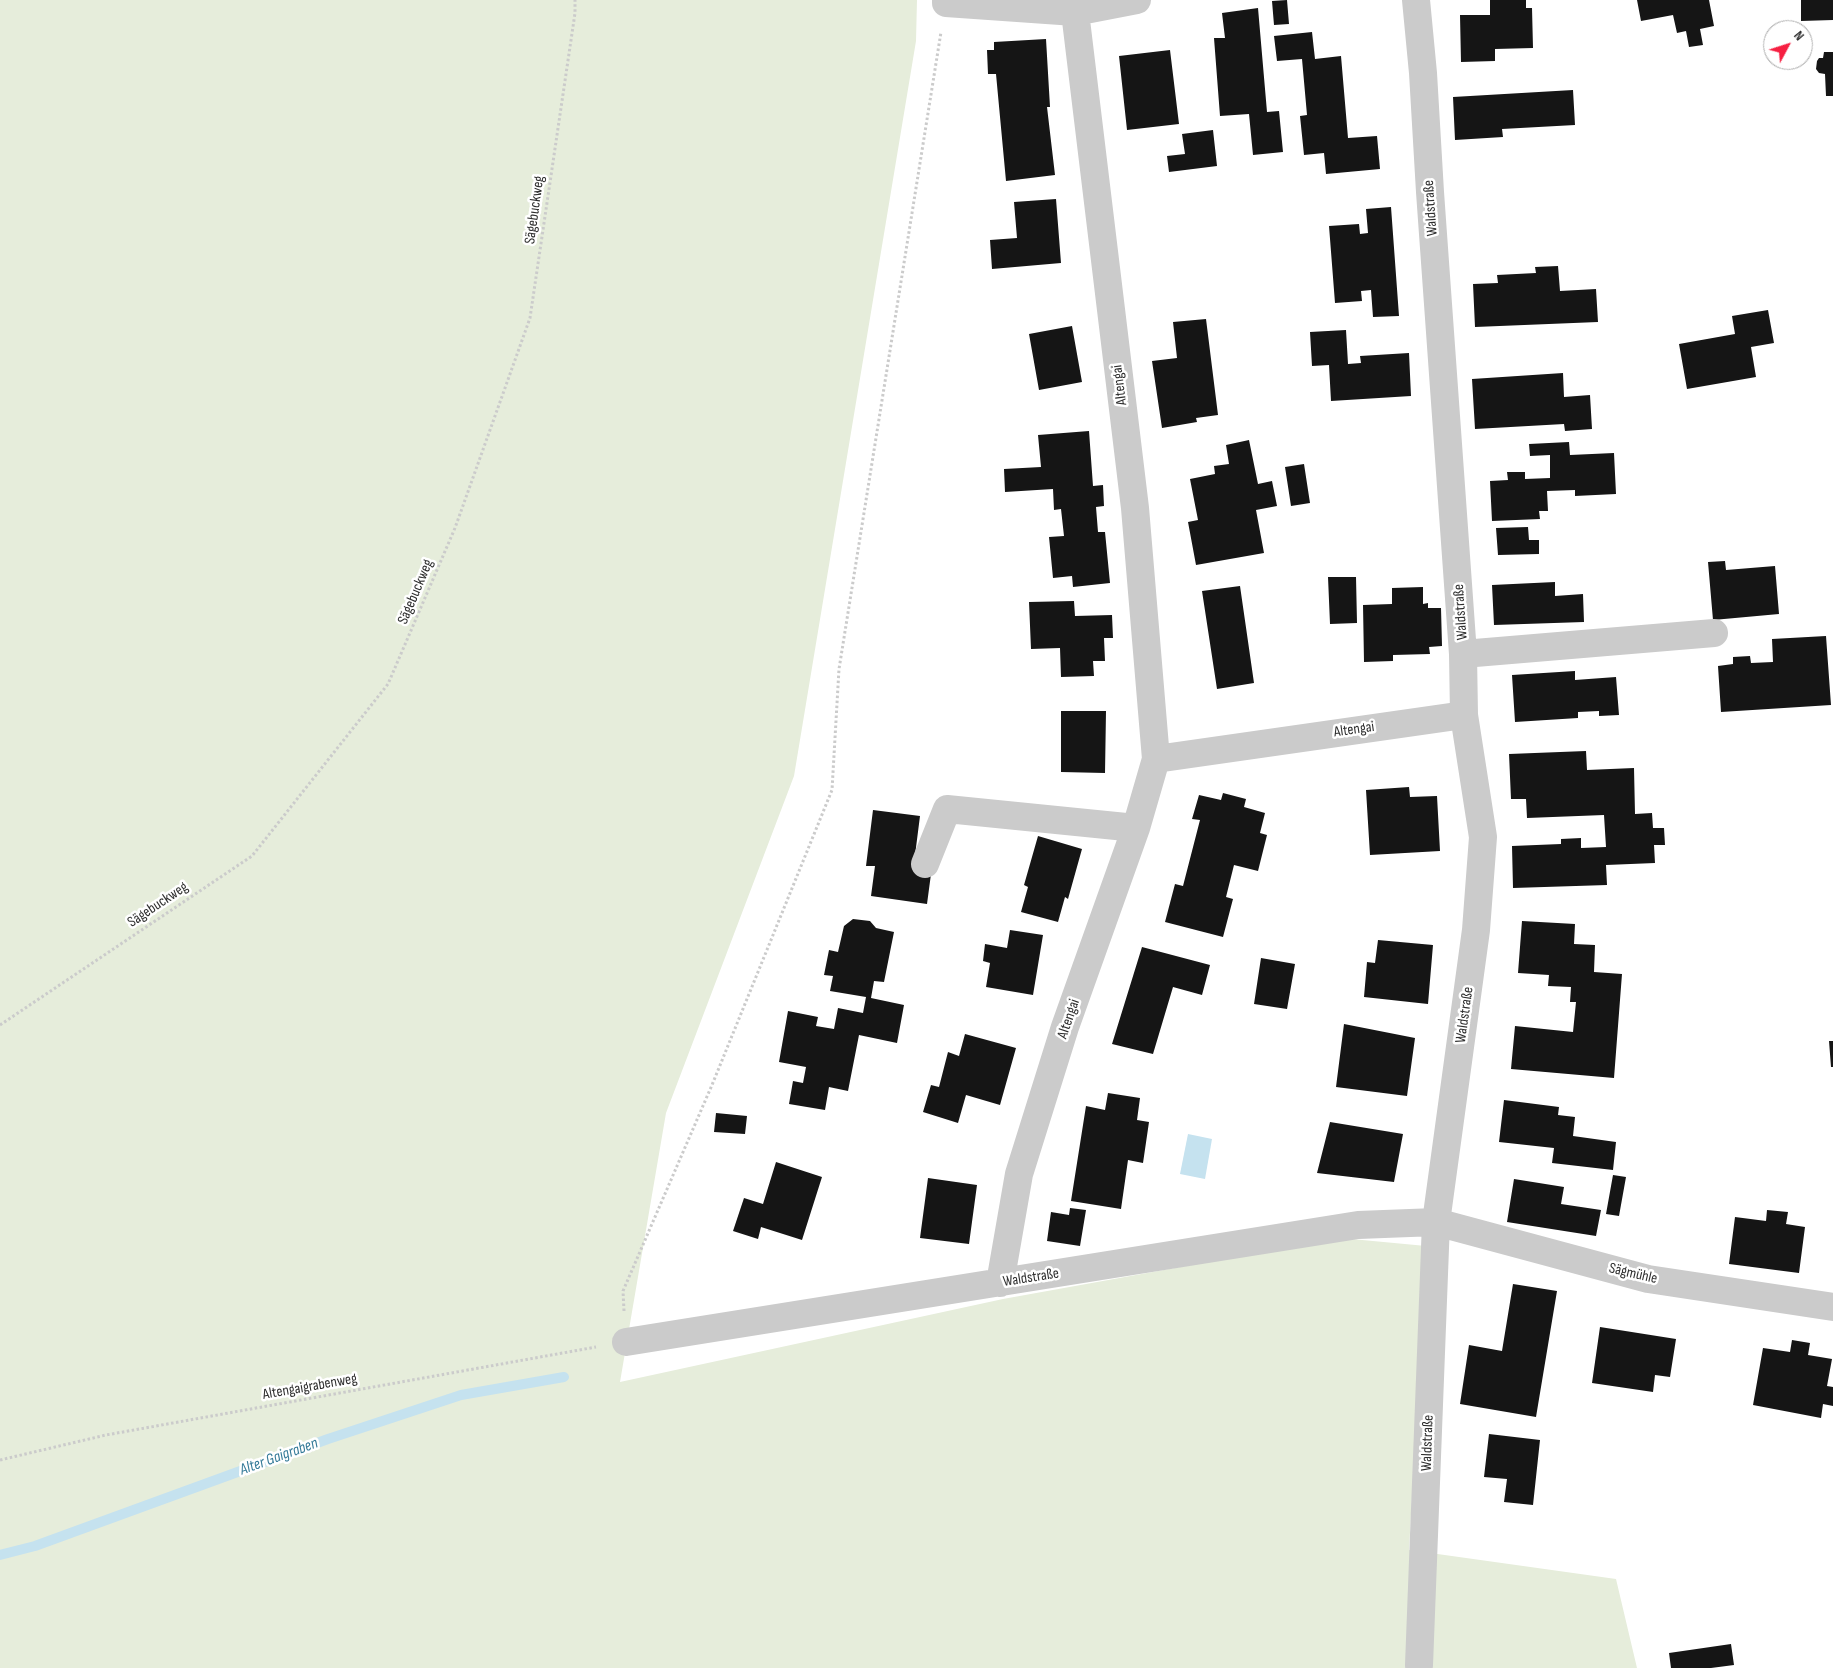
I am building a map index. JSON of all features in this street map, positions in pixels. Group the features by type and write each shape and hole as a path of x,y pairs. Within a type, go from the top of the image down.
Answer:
{"street":[{"path":"946,1 1075,12 1137,0"},
{"name":"Waldstraße","path":"1416,0 1423,74 1464,654 1464,714 1483,836 1476,930 1436,1222 1419,1665"},
{"name":"Altengai","path":"1000,1283 1020,1174 1065,1027 1136,828 1156,759 1135,508 1075,12"},
{"path":"1464,654 1714,633"},
{"name":"Altengai","path":"1156,759 1464,714"},
{"path":"925,864 947,809 1136,828"},
{"name":"Waldstraße","path":"626,1342 1358,1225 1436,1222"},
{"name":"Sägmühle","path":"1436,1222 1648,1279 1833,1307"}],"path":[{"name":"Sägebuckweg","path":"0,1026 252,856 388,684 455,528 530,318 575,13 575,0"},
{"path":"626,1342 623,1292 712,1085 832,790 839,668 946,1"},
{"name":"Altengaigrabenweg","path":"0,1460 115,1433 626,1342"}],"green space":[{"path":"0,0 917,0 916,41 794,776 666,1113 620,1382 1003,1299 1341,1238 1426,1246 1409,1550 1616,1579 1637,1668 0,1668"}],"water":[{"path":"1188,1134 1212,1139 1205,1179 1180,1174"}],"building":[{"path":"1287,0 1289,24 1274,25 1272,1"},
{"path":"1490,0 1526,0 1526,8 1532,8 1533,48 1495,49 1495,61 1461,62 1460,15 1490,15"},
{"path":"1637,0 1709,0 1714,26 1700,29 1703,45 1689,47 1686,31 1677,33 1673,15 1641,21"},
{"path":"1801,0 1833,0 1833,20 1801,20"},
{"path":"1258,8 1267,112 1279,111 1283,152 1253,155 1249,114 1220,116 1214,38 1225,38 1222,13"},
{"path":"1312,32 1315,59 1341,56 1348,138 1377,136 1380,169 1326,174 1324,153 1304,155 1300,116 1307,115 1302,59 1277,61 1274,36"},
{"path":"1046,39 1050,107 1047,107 1055,175 1006,181 996,74 988,74 987,50 994,50 994,42"},
{"path":"1170,50 1179,124 1127,130 1119,56"},
{"path":"1824,52 1833,52 1833,96 1826,96 1825,74 1819,73 1816,69 1817,61 1819,58 1823,58"},
{"path":"1573,90 1575,125 1502,129 1503,137 1455,140 1453,97"},
{"path":"1213,130 1217,166 1169,172 1167,156 1185,154 1182,134"},
{"path":"1056,199 1061,263 992,269 990,240 1017,238 1014,202"},
{"path":"1391,207 1399,316 1373,317 1371,290 1361,291 1362,301 1335,303 1329,226 1359,224 1360,234 1368,233 1366,209"},
{"path":"1558,266 1560,291 1596,289 1598,322 1475,327 1473,284 1498,283 1497,275 1536,273 1535,267"},
{"path":"1768,310 1774,343 1751,347 1756,377 1687,389 1679,344 1735,334 1732,316"},
{"path":"1206,319 1218,415 1196,418 1197,422 1162,428 1152,361 1177,358 1173,322"},
{"path":"1072,326 1082,382 1039,390 1029,334"},
{"path":"1346,330 1348,364 1361,363 1360,356 1409,353 1411,396 1331,401 1329,365 1312,366 1310,332"},
{"path":"1563,373 1564,397 1590,395 1592,429 1565,431 1564,424 1475,429 1472,379"},
{"path":"1089,431 1093,486 1103,485 1104,506 1096,507 1098,532 1105,532 1110,583 1073,587 1072,576 1053,578 1049,537 1064,536 1061,509 1054,510 1053,489 1005,492 1004,469 1041,467 1038,435"},
{"path":"1249,440 1258,484 1272,481 1277,506 1256,510 1264,553 1196,565 1188,522 1198,520 1190,479 1215,474 1214,466 1229,464 1226,445"},
{"path":"1569,442 1570,455 1614,453 1616,494 1575,496 1575,490 1547,491 1548,511 1539,511 1540,519 1492,521 1490,481 1508,480 1507,472 1525,472 1525,479 1550,478 1550,455 1530,456 1529,444"},
{"path":"1304,464 1310,503 1291,506 1285,467"},
{"path":"1528,527 1529,540 1539,540 1539,554 1498,555 1496,528"},
{"path":"1725,561 1726,570 1775,566 1779,614 1713,620 1708,562"},
{"path":"1328,577 1356,577 1357,623 1330,624"},
{"path":"1555,582 1555,596 1583,594 1584,622 1494,625 1492,585"},
{"path":"1240,586 1254,683 1217,689 1202,591"},
{"path":"1423,587 1423,604 1428,603 1428,608 1441,608 1442,646 1429,647 1430,654 1393,655 1393,661 1364,662 1363,605 1392,604 1392,588"},
{"path":"1074,601 1075,616 1112,615 1113,638 1104,638 1105,661 1093,661 1094,676 1061,677 1060,648 1031,649 1029,602"},
{"path":"1826,636 1831,705 1721,712 1718,666 1733,664 1733,657 1750,656 1751,663 1773,662 1772,639"},
{"path":"1575,671 1575,680 1616,677 1619,715 1599,716 1599,711 1578,712 1578,718 1515,722 1512,675"},
{"path":"1061,711 1106,711 1105,773 1061,772"},
{"path":"1586,751 1587,770 1634,768 1635,814 1652,813 1653,828 1664,828 1665,845 1654,845 1655,863 1606,865 1607,885 1513,888 1512,846 1561,844 1561,839 1581,838 1581,848 1606,847 1604,815 1527,818 1526,799 1511,799 1509,754"},
{"path":"1409,787 1410,797 1437,796 1440,851 1370,855 1366,790"},
{"path":"1223,793 1246,799 1244,807 1265,813 1260,833 1267,835 1258,871 1234,865 1226,897 1233,899 1223,937 1165,922 1175,884 1183,886 1200,820 1192,819 1199,795 1221,800"},
{"path":"873,810 920,816 913,871 931,874 927,904 871,896 875,866 866,866"},
{"path":"1038,836 1082,849 1068,899 1065,897 1058,922 1021,912 1028,887 1024,885"},
{"path":"853,919 870,921 876,928 894,932 884,982 874,981 871,998 904,1005 897,1043 859,1035 848,1091 829,1087 825,1110 789,1104 793,1081 803,1083 806,1067 779,1062 788,1011 818,1017 816,1026 834,1029 838,1008 863,1013 866,997 830,991 833,976 824,975 829,950 838,952 844,926"},
{"path":"1522,921 1575,924 1574,944 1595,945 1594,972 1622,974 1614,1078 1511,1069 1515,1026 1573,1032 1576,1002 1570,1002 1571,987 1548,986 1549,975 1518,973"},
{"path":"1010,930 1043,935 1033,995 986,987 990,963 983,961 985,944 1007,948"},
{"path":"1378,940 1433,945 1428,1004 1364,997 1367,962 1375,963"},
{"path":"1142,947 1210,965 1202,995 1173,987 1153,1054 1112,1044"},
{"path":"1261,958 1295,964 1287,1009 1254,1004"},
{"path":"1344,1024 1415,1038 1407,1096 1336,1087"},
{"path":"965,1034 1016,1048 1000,1105 966,1095 958,1123 923,1112 931,1085 939,1087 948,1052 959,1056"},
{"path":"1829,1041 1833,1041 1833,1067 1831,1067"},
{"path":"1108,1093 1140,1098 1137,1120 1149,1122 1143,1163 1128,1160 1121,1209 1071,1201 1086,1106 1105,1110"},
{"path":"1504,1100 1559,1107 1558,1115 1575,1117 1573,1136 1616,1142 1613,1170 1552,1163 1554,1148 1499,1142"},
{"path":"716,1113 747,1116 745,1134 714,1132"},
{"path":"1330,1122 1403,1134 1394,1182 1317,1173"},
{"path":"776,1162 822,1177 802,1240 761,1227 758,1239 733,1231 744,1198 763,1204"},
{"path":"1613,1175 1626,1177 1619,1216 1606,1214"},
{"path":"928,1178 977,1185 969,1244 920,1238"},
{"path":"1514,1179 1564,1187 1561,1204 1601,1210 1596,1236 1507,1222"},
{"path":"1070,1208 1086,1210 1080,1246 1047,1241 1051,1212 1069,1215"},
{"path":"1767,1210 1788,1212 1786,1224 1805,1227 1799,1273 1729,1264 1735,1217 1766,1221"},
{"path":"1513,1284 1557,1291 1536,1417 1460,1404 1469,1345 1502,1351"},
{"path":"1600,1327 1676,1339 1670,1377 1655,1375 1653,1392 1592,1383"},
{"path":"1792,1340 1810,1343 1808,1355 1832,1359 1827,1386 1833,1387 1833,1406 1823,1404 1821,1418 1753,1405 1763,1348 1790,1352"},
{"path":"1489,1434 1540,1440 1533,1505 1504,1502 1507,1479 1484,1477"},
{"path":"1731,1644 1734,1665 1711,1668 1671,1668 1669,1653"}],"waterway":[{"name":"Alter Gaigraben","path":"0,1555 35,1546 328,1439 461,1395 564,1377"}]}
